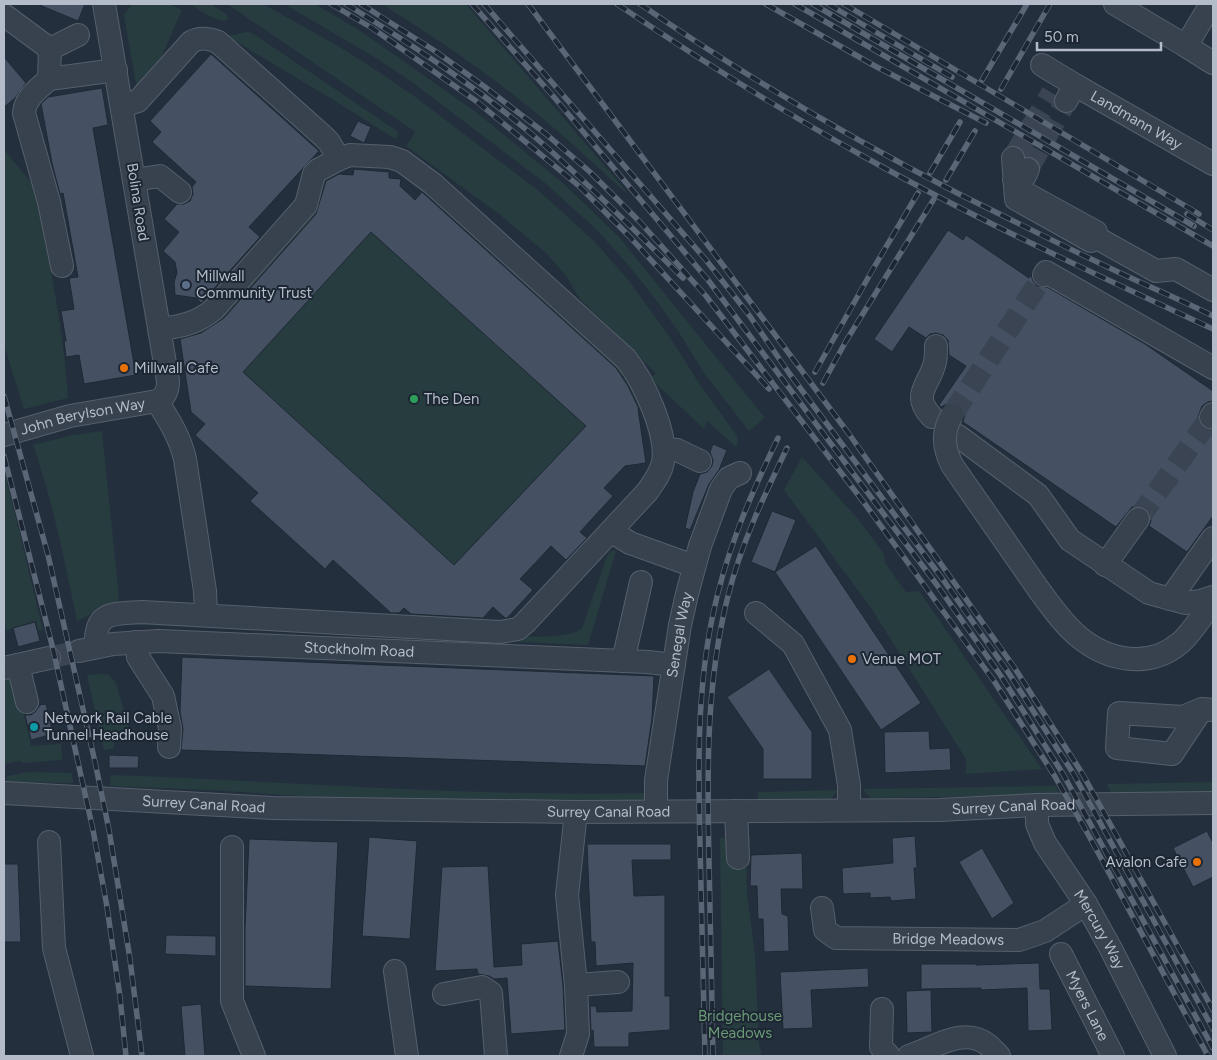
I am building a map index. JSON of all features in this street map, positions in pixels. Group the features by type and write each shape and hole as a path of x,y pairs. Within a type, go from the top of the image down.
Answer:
{"street":[{"name":"Bolina Road","path":"104,4 168,386 166,393 160,400"},
{"path":"1186,46 1212,4"},
{"path":"1122,6 1213,63"},
{"path":"4,15 50,49"},
{"path":"50,49 78,35"},
{"path":"122,106 138,101 191,42 200,38 212,40 218,42 323,136 339,159"},
{"path":"49,80 50,49"},
{"name":"Landmann Way","path":"1042,65 1064,89 1213,164"},
{"path":"62,266 49,202 24,113 26,102 49,80 116,70"},
{"path":"159,329 185,326 214,309 306,204 314,174 318,170 350,155 390,158 402,161 434,184 495,238 632,366 647,393 662,436 664,449 663,463 655,481 526,623 518,629 510,631 206,615 205,590 185,459 180,440 160,400"},
{"path":"1018,169 1025,193 1096,232 1097,238 1156,271 1176,269 1213,290"},
{"path":"134,180 160,176 180,192"},
{"path":"1044,275 1046,272 1213,368"},
{"path":"936,346 935,362 924,384 921,397 926,411 942,416 945,432 944,444 952,465 1039,590 1065,624 1078,637 1096,650 1122,659 1144,660 1162,655 1181,642 1213,601"},
{"name":"John Berylson Way","path":"4,435 70,416 160,400"},
{"path":"958,436 1038,495 1070,540 1149,592 1177,601 1201,601 1213,597"},
{"path":"664,449 674,449 700,461"},
{"name":"Senegal Way","path":"656,812 656,780 680,624 694,566 721,489 729,478 740,474"},
{"path":"1106,564 1138,519"},
{"path":"611,531 630,544 694,566"},
{"path":"1177,601 1213,538"},
{"path":"1177,601 1213,561"},
{"path":"623,661 641,582"},
{"name":"Stockholm Road","path":"206,615 142,612 112,615 105,618 97,627 88,649 136,642 159,641 623,661 674,665"},
{"path":"756,614 793,644 840,730 848,785 849,810"},
{"path":"136,642 138,657 163,696 170,728 170,748"},
{"path":"27,702 11,667 49,658"},
{"name":"Surrey Canal Road","path":"4,793 273,808 576,812 939,810 1037,805 1213,802"},
{"name":"Mercury Way","path":"1037,805 1037,824 1045,843 1086,904 1166,1056"},
{"path":"736,811 738,858"},
{"path":"572,1056 578,1034 576,985 567,896 576,812"},
{"path":"49,842 54,948 82,1056"},
{"path":"232,847 232,1001 254,1056"},
{"name":"Bridge Meadows","path":"822,908 824,930 836,938 1019,940 1045,931 1086,904"},
{"name":"Myers Lane","path":"1061,954 1112,1056"},
{"path":"396,971 406,1056"},
{"path":"576,985 618,982"},
{"path":"444,994 482,987 491,993 496,1056"},
{"path":"882,1009 881,1047 890,1056"},
{"path":"908,1056 923,1052 951,1039 966,1037 982,1041 999,1056"}],"green space":[{"path":"132,4 169,4 182,10 159,62 137,90 124,15"},
{"path":"190,4 211,4 227,15 228,20 213,18"},
{"path":"227,4 263,4 338,46 414,96 539,191 595,242 629,281 737,436 738,442 736,447 707,421 704,429 650,378 656,373 579,298 567,277 546,253 499,214 406,146 415,133 414,131"},
{"path":"284,4 315,4 362,32 476,112 563,183 619,237 765,418 749,431 704,373 678,331 630,267 598,231 545,183 412,82 376,58"},
{"path":"382,4 466,4 627,192 547,122 503,87 452,50"},
{"path":"247,32 252,33 397,131 398,136 395,139 227,36"},
{"path":"4,150 33,184 37,196 60,322 68,398 24,409 4,345"},
{"name":"The Den","path":"354,169 389,172 389,178 401,179 400,192 414,200 422,192 624,373 622,376 637,389 639,409 625,411 629,461 521,579 533,590 506,619 493,607 481,620 416,619 404,608 395,617 333,560 325,569 250,501 258,492 195,435 205,424 191,412 180,336 195,334 326,191 323,187 324,173 353,175"},
{"path":"102,431 119,598 118,601 77,621 53,510 33,445 73,435"},
{"path":"802,457 858,519 884,554 885,563 906,592 919,591 1042,769 966,774 966,759 871,608 784,490"},
{"path":"4,469 43,630 38,630 36,621 7,631 4,624"},
{"path":"611,551 616,551 588,645 121,624 121,619 522,637 563,635 582,628 607,556"},
{"path":"87,675 109,675 116,683 132,739 114,739 114,748 104,750"},
{"path":"16,677 31,746 61,744 62,760 24,763 20,761 4,764 4,680"},
{"path":"28,772 72,773 73,783 6,782 7,776"},
{"path":"111,775 446,791 580,794 647,793 647,799 639,803 363,800 110,786"},
{"path":"1213,782 1213,789 1209,793 1111,793 1107,784"},
{"path":"1056,786 1060,795 870,798 863,789"},
{"path":"838,790 831,799 758,800 758,792"},
{"name":"Bridgehouse Meadows","path":"750,837 749,865 746,865 747,893 755,955 759,1044 762,1056 723,1056 720,838"}],"building":[{"path":"37,4 85,4 78,21"},
{"path":"211,54 319,151 249,227 260,237 201,303 196,298 175,295 174,282 177,273 175,262 163,251 179,232 164,219 177,204 184,204 190,201 193,194 192,187 196,182 152,142 161,132 150,121"},
{"path":"4,57 26,83 15,98 4,107"},
{"path":"102,88 108,125 93,128 136,375 84,384 79,355 66,357 64,341 66,341 61,311 74,309 69,278 78,277 63,193 60,194 52,163 41,104 48,97"},
{"path":"358,121 371,127 364,143 350,136"},
{"path":"354,169 389,172 389,178 401,179 400,186 415,200 422,192 616,368 628,386 639,409 646,463 625,466 604,488 613,496 580,532 587,538 566,560 551,546 520,579 533,590 507,618 493,607 483,618 411,614 404,608 399,613 391,613 333,560 325,569 250,501 258,493 195,435 205,424 191,412 180,339 201,333 224,318 316,214 326,181 339,174 353,175","holes":["371,232 586,426 454,565 243,372"]},
{"path":"948,230 963,240 966,235 1029,278 1031,275 1037,286 1047,287 1145,344 1213,391 1213,401 1202,406 1198,417 1203,428 1213,430 1213,516 1187,552 1149,526 1151,521 1150,514 1145,508 1139,506 1132,507 1116,527 963,422 965,414 963,408 958,404 951,402 941,407 939,405 966,366 949,355 948,340 943,335 930,334 926,338 909,327 892,352 874,339"},
{"path":"713,444 727,450 719,470 709,484 690,530 685,528 693,492 700,474 707,472 712,466 713,460 710,452"},
{"path":"772,511 796,520 775,572 751,562"},
{"path":"816,546 921,703 881,730 775,572"},
{"path":"35,622 40,641 18,647 13,628"},
{"path":"182,657 654,676 652,718 645,766 181,750 183,729 180,712"},
{"path":"769,669 812,732 812,779 763,779 763,749 727,697"},
{"path":"46,704 53,734 31,740 25,715 31,715 40,705"},
{"path":"929,731 930,749 950,748 951,770 885,773 884,732"},
{"path":"109,755 139,756 138,768 109,768"},
{"name":"Avalon Cafe","path":"1207,831 1213,843 1213,877 1193,887 1173,848"},
{"path":"915,836 917,868 914,868 916,899 891,901 890,897 870,898 870,893 843,894 842,868 893,863 892,838"},
{"path":"369,837 417,841 410,939 362,936"},
{"path":"249,839 338,842 331,989 245,986 245,930"},
{"path":"587,844 671,844 671,860 632,860 634,896 665,895 665,996 670,996 670,1030 629,1033 629,1047 594,1047 590,1006 596,1006 597,1012 632,1011 633,963 596,966 595,942 591,942"},
{"path":"982,848 1014,903 992,919 959,862"},
{"path":"802,853 803,889 781,889 782,914 788,916 789,951 764,952 763,919 758,919 757,886 750,886 751,855"},
{"path":"4,864 18,864 21,942 4,942"},
{"path":"488,866 494,967 522,965 521,944 558,941 565,1030 511,1034 507,978 494,979 478,974 477,969 435,971 442,867"},
{"path":"166,935 216,936 216,956 165,954"},
{"path":"1039,963 1040,989 1050,989 1052,1030 1028,1031 1027,988 981,990 981,988 921,989 921,964"},
{"path":"868,968 869,987 811,990 813,1028 783,1029 780,972"},
{"path":"931,990 932,1032 907,1033 906,991"},
{"path":"201,1004 205,1056 185,1056 181,1006"}],"tunnel":[{"path":"1013,158 1052,93"},
{"path":"1028,169 1066,101"},
{"path":"952,415 1044,275"},
{"path":"1138,519 1211,417"},
{"path":"49,658 79,651"}],"railway":[{"path":"331,4 372,28 476,101 579,186 629,236 769,389"},
{"path":"346,4 472,87 520,124 614,210 683,278"},
{"path":"361,4 435,51 546,134 590,172 640,222 706,296 865,504 994,681 1054,775 1089,836 1208,1056"},
{"path":"472,4 553,96 708,280 937,585 1001,676 1063,774 1213,1048"},
{"path":"484,4 706,260 749,315 789,373 944,581 1008,672 1073,773 1213,1029"},
{"path":"528,4 849,434 1014,667 1082,773 1213,1010"},
{"path":"617,4 768,101 904,179 1124,288 1213,329"},
{"path":"640,4 758,81 878,151 961,195 1126,276 1213,316"},
{"path":"766,4 875,66 986,123"},
{"path":"795,4 1213,246"},
{"path":"813,4 1194,226"},
{"path":"828,4 952,77"},
{"path":"844,4 1199,214"},
{"path":"982,80 1027,4"},
{"path":"1001,89 1050,4"},
{"path":"930,173 960,122"},
{"path":"946,180 975,131"},
{"path":"815,372 918,193"},
{"path":"823,383 846,341 934,199"},
{"path":"1187,214 1213,230"},
{"path":"4,396 48,555 95,762 109,830 130,959 142,1056"},
{"path":"705,1056 699,788 701,703 707,647 717,595 731,549 757,482 778,438"},
{"path":"713,1056 708,760 715,661 728,596 739,558 787,448"},
{"path":"4,456 53,649 93,830 107,907 120,997 126,1056"}],"place":[{"name":"Millwall Community Trust","path":"186,285"},
{"name":"Millwall Cafe","path":"124,368"},
{"name":"The Den","path":"414,399"},
{"name":"Venue MOT","path":"852,659"},
{"name":"Network Rail Cable Tunnel Headhouse","path":"34,727"},
{"name":"Avalon Cafe","path":"1197,862"}]}
